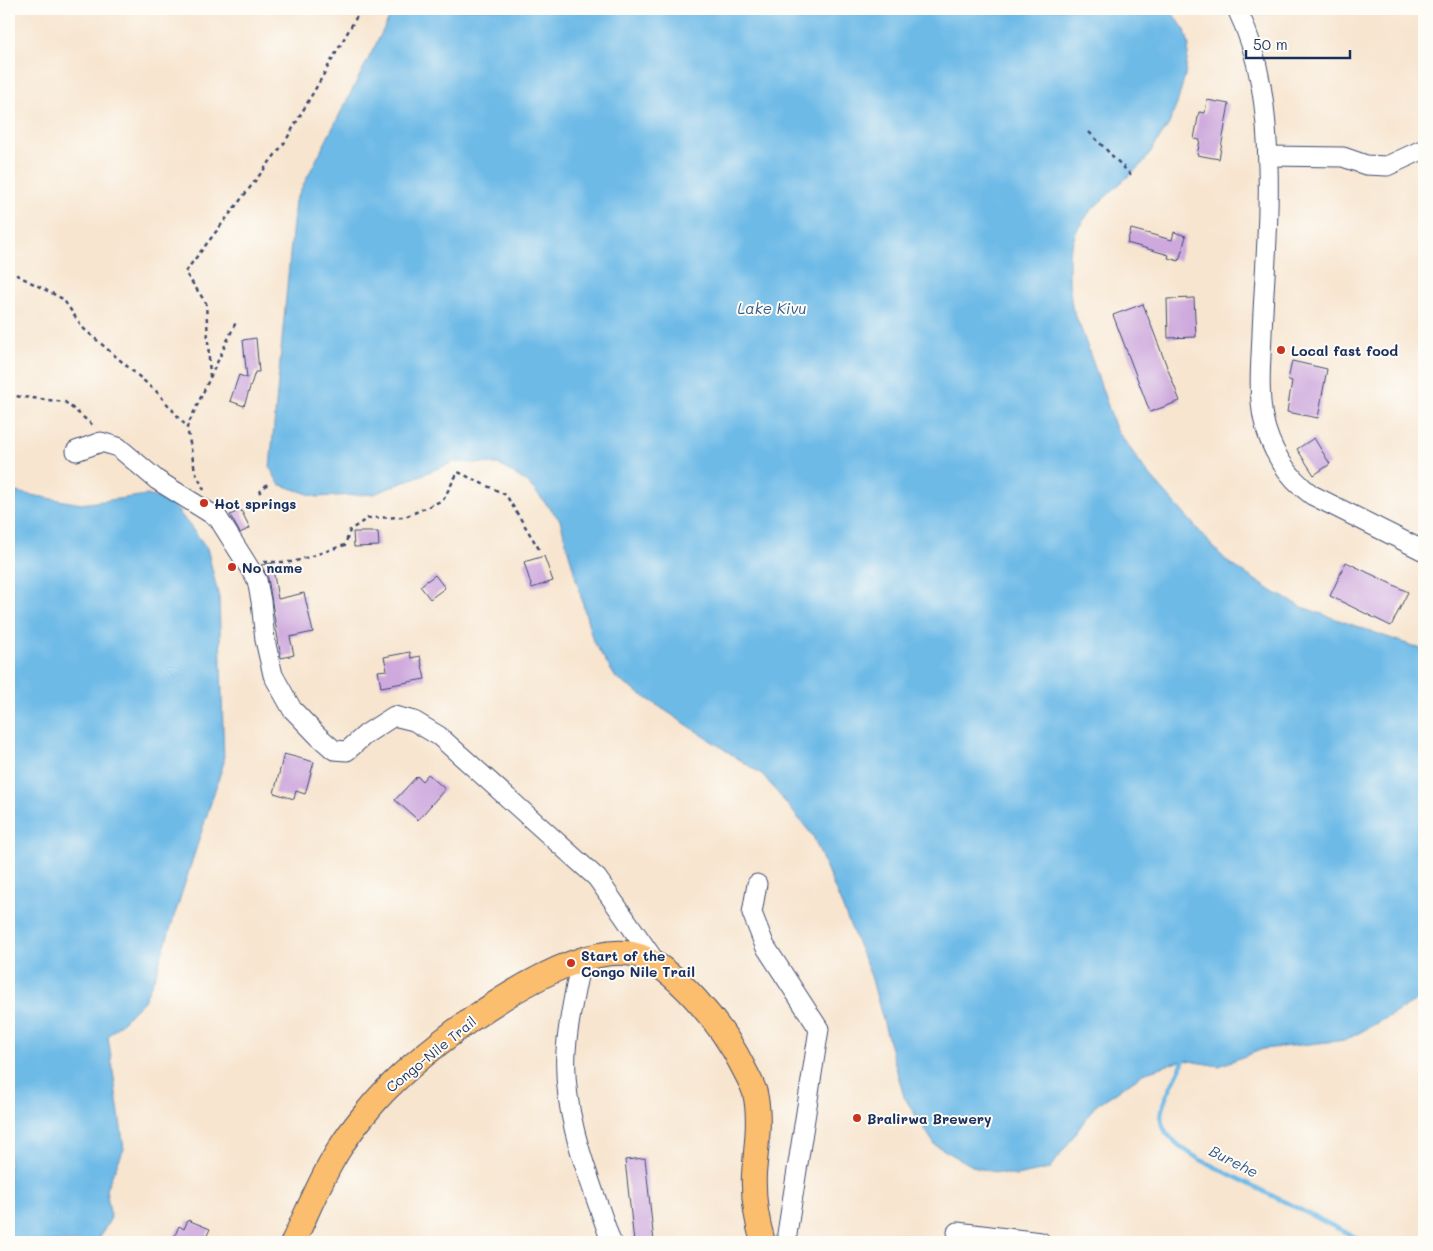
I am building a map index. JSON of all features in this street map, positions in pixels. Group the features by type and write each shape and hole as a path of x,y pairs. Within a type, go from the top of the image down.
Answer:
{"main road":[{"name":"Congo-Nile Trail","path":"293,1242 340,1147 390,1085 462,1026 544,975 581,961 613,953 633,954 657,964 684,986 720,1032 742,1065 755,1092 757,1117 755,1216 763,1242"}],"street":[{"path":"1236,9 1252,43 1264,104 1268,156 1260,379 1263,417 1271,442 1296,484 1312,495 1424,551"},
{"path":"1268,156 1344,158 1366,165 1387,166 1424,149"},
{"path":"76,451 101,442 118,447 157,480 218,518 257,580 265,640 273,675 292,709 318,736 334,750 347,752 366,734 394,716 414,721 439,736 597,878 657,964"},
{"path":"757,884 752,913 765,946 820,1029 787,1234 788,1242"},
{"path":"581,961 566,1051 567,1095 574,1131 611,1242"},
{"path":"957,1232 1041,1242"}],"path":[{"path":"210,377 206,303 185,272 285,142 361,9"},
{"path":"1089,132 1131,174"},
{"path":"9,271 63,299 84,329 157,392 187,427 195,471 218,518"},
{"path":"187,427 236,322"},
{"path":"9,398 15,396 65,402 95,428"},
{"path":"248,566 265,561 293,562 345,545 350,530 368,518 405,517 443,500 458,472 506,495 539,549"},
{"path":"259,493 269,482"}],"water":[{"name":"Lake Kivu","path":"394,9 1169,9 1185,30 1189,46 1185,75 1177,104 1169,124 1144,162 1091,210 1077,230 1069,253 1069,282 1072,307 1116,429 1147,472 1229,563 1275,593 1302,607 1424,650 1424,997 1346,1040 1263,1049 1219,1066 1184,1060 1146,1072 1095,1106 1050,1169 1016,1176 976,1168 935,1145 904,1097 871,976 813,836 763,775 616,678 593,641 560,520 528,483 498,464 454,462 374,494 317,497 279,484 270,468 295,201"},
{"path":"9,491 81,504 147,495 171,502 207,548 219,598 224,762 155,976 144,1001 108,1036 124,1149 106,1189 111,1218 97,1242 9,1242"}],"building":[{"path":"1207,100 1229,104 1219,159 1197,155 1200,140 1194,139 1199,112 1205,113"},
{"path":"1131,229 1172,240 1174,232 1186,236 1179,261 1168,258 1169,255 1127,243"},
{"path":"1194,298 1196,337 1168,338 1167,299"},
{"path":"1143,304 1180,401 1150,412 1113,315"},
{"path":"256,338 259,372 255,372 244,406 230,401 239,375 247,378 243,340"},
{"path":"1292,361 1327,369 1318,418 1287,412 1292,381 1288,380"},
{"path":"1314,438 1330,464 1314,475 1297,449"},
{"path":"241,510 250,528 240,533 230,515"},
{"path":"353,532 378,532 379,546 354,547"},
{"path":"544,556 553,581 532,588 524,562"},
{"path":"1346,562 1408,592 1391,626 1330,596"},
{"path":"272,563 278,599 304,593 313,632 290,637 294,655 281,658 268,578 261,565"},
{"path":"435,575 445,588 430,599 420,586"},
{"path":"410,652 411,658 420,656 425,679 381,687 378,671 387,670 384,657"},
{"path":"284,754 314,762 305,794 296,791 294,799 274,793"},
{"path":"428,774 445,789 418,820 395,800 417,776 422,781"},
{"path":"645,1158 654,1242 634,1242 625,1160"},
{"path":"188,1220 210,1229 204,1242 172,1242 179,1226 184,1229"}],"waterway":[{"name":"Burehe","path":"1184,1060 1163,1105 1161,1116 1163,1126 1169,1136 1199,1159 1365,1242"}],"place":[{"name":"Local fast food","path":"1281,350"},
{"name":"Hot springs","path":"204,503"},
{"name":"No name","path":"232,567"},
{"name":"Start of the Congo Nile Trail","path":"571,963"},
{"name":"Bralirwa Brewery","path":"857,1118"}]}
